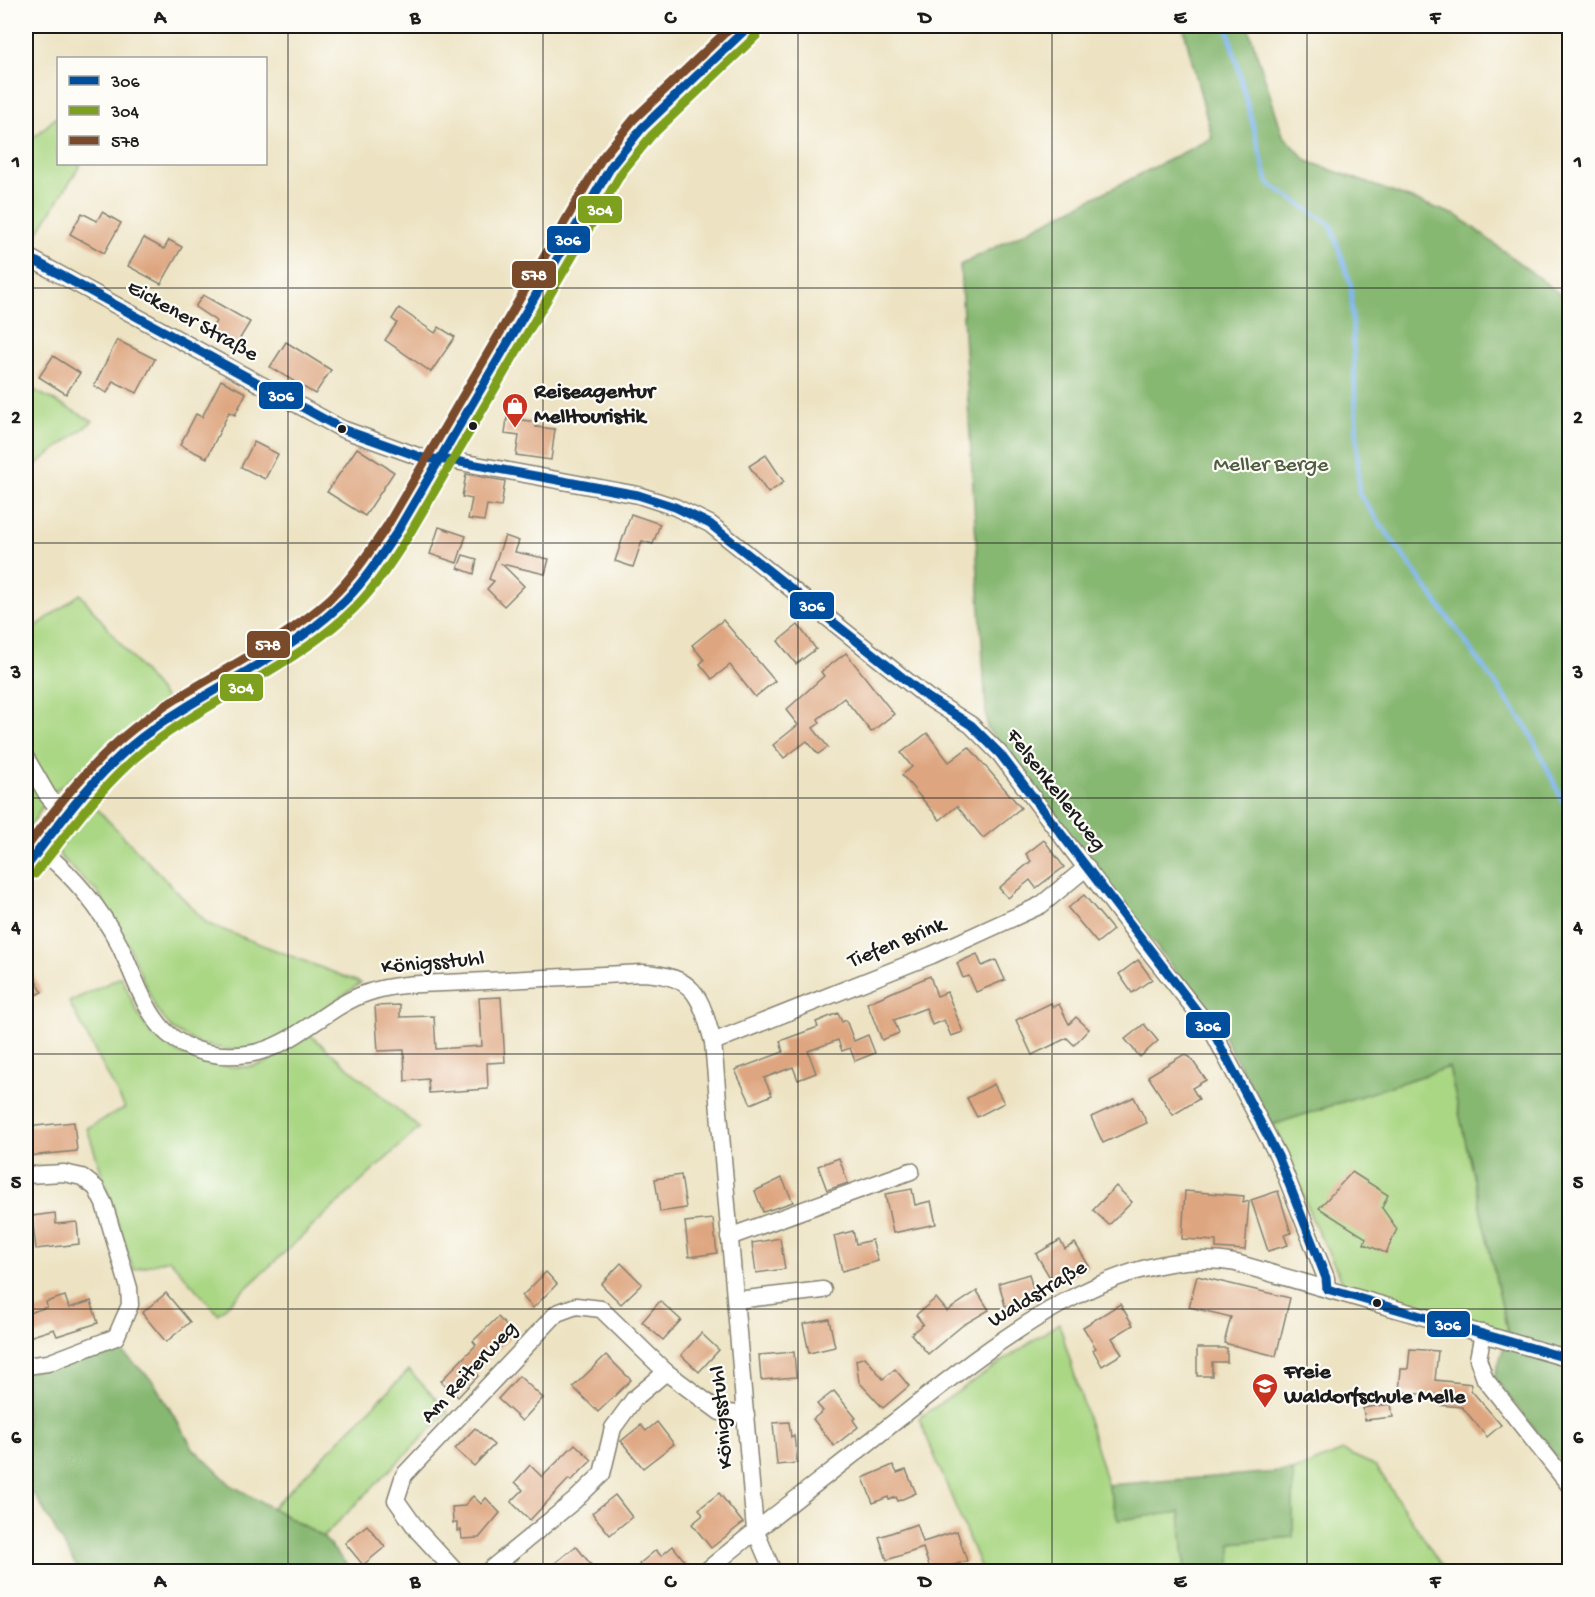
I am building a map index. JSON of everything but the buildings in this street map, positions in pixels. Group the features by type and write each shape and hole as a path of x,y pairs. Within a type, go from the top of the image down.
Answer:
{"main road":[{"path":"26,867 116,759 152,731 296,640 329,616 359,586 377,563 439,461 612,165 642,128 749,26"}],"street":[{"name":"Eickener Straße","path":"26,256 342,429 423,458 439,461"},
{"name":"Felsenkellerweg","path":"439,461 455,461 638,495 675,507 710,524 927,698 971,725 1000,753 1138,937 1214,1032 1278,1156 1326,1278 1327,1289"},
{"path":"26,758 48,796 66,817"},
{"name":"Königsstuhl","path":"40,849 73,878 99,909 152,1014 168,1034 194,1049 214,1055 231,1056 260,1052 287,1040 332,1008 368,992 411,985 643,973 670,974 692,988 706,1016 713,1042 729,1237 737,1300 754,1530"},
{"name":"Tiefen Brink","path":"713,1042 932,955 1041,905 1087,867"},
{"path":"729,1237 911,1172"},
{"path":"26,1175 64,1173 82,1177 96,1188 104,1204 129,1288 130,1305 116,1337 48,1363 26,1366"},
{"name":"Waldstraße","path":"705,1572 754,1530 971,1362 1070,1299 1104,1281 1154,1264 1212,1259 1327,1289 1569,1359"},
{"path":"737,1300 823,1290"},
{"name":"Am Reiterweg","path":"456,1572 418,1531 396,1500 404,1476 557,1313 576,1306 601,1310 666,1372 720,1412 746,1415"},
{"path":"1483,1333 1478,1359 1485,1379 1569,1486"},
{"path":"487,1572 574,1501 602,1474 613,1428 634,1399 666,1372"},
{"path":"754,1530 773,1572"}],"green space":[{"name":"Meller Berge","path":"1183,26 1248,26 1283,135 1307,161 1458,216 1569,301 1569,1473 1494,1378 1508,1334 1449,1067 1272,1125 1218,1026 987,728 960,265 1212,138"},
{"path":"57,117 57,165 80,165 26,252 26,144"},
{"path":"26,386 93,421 26,472"},
{"path":"80,594 168,702 49,796 26,834 26,634"},
{"path":"94,806 208,924 361,983 287,1033 259,1048 230,1050 198,1044 172,1029 156,1009 128,945 99,894 60,856 58,848"},
{"path":"121,977 146,1027 161,1042 174,1050 189,1057 222,1066 254,1066 267,1062 309,1034 419,1128 218,1314 169,1259 133,1270 87,1128 125,1108 69,1002"},
{"path":"1449,1067 1508,1334 1343,1283 1312,1219 1286,1150 1272,1125"},
{"path":"1059,1323 1118,1520 1180,1512 1185,1571 982,1571 919,1418"},
{"path":"122,1352 153,1381 193,1448 231,1485 323,1537 352,1571 79,1571 35,1495 26,1493 26,1372"},
{"path":"409,1370 448,1412 323,1537 272,1508"},
{"path":"1343,1451 1376,1466 1445,1571 1231,1571 1230,1543 1293,1537 1293,1471"},
{"path":"1293,1471 1293,1537 1231,1543 1231,1571 1185,1571 1180,1512 1118,1520 1108,1485"}],"waterway":[{"path":"1227,26 1268,183 1331,225 1351,285 1359,494 1528,729 1570,816"}],"transit line":[{"name":"578","path":"26,848 63,800 117,742 182,695 284,634 331,598 347,581 387,526 602,158 634,119 732,26"},
{"name":"306","path":"26,867 79,799 124,752 165,721 291,644 338,607 355,590 397,532 612,165 642,128 749,26"},
{"name":"304","path":"35,874 101,792 147,748 196,714 298,653 345,617 371,590 407,538 622,172 651,136 757,35"},
{"name":"306","path":"26,256 342,429 423,458 455,461 638,495 675,507 710,524 927,697 971,725 1000,754 1213,1032 1278,1156 1326,1278 1327,1289"},
{"name":"306","path":"1327,1289 1570,1359"}],"place":[{"name":"Reiseagentur Melltouristik","path":"515,429"},
{"name":"Freie Waldorfschule Melle","path":"1265,1409"}]}
